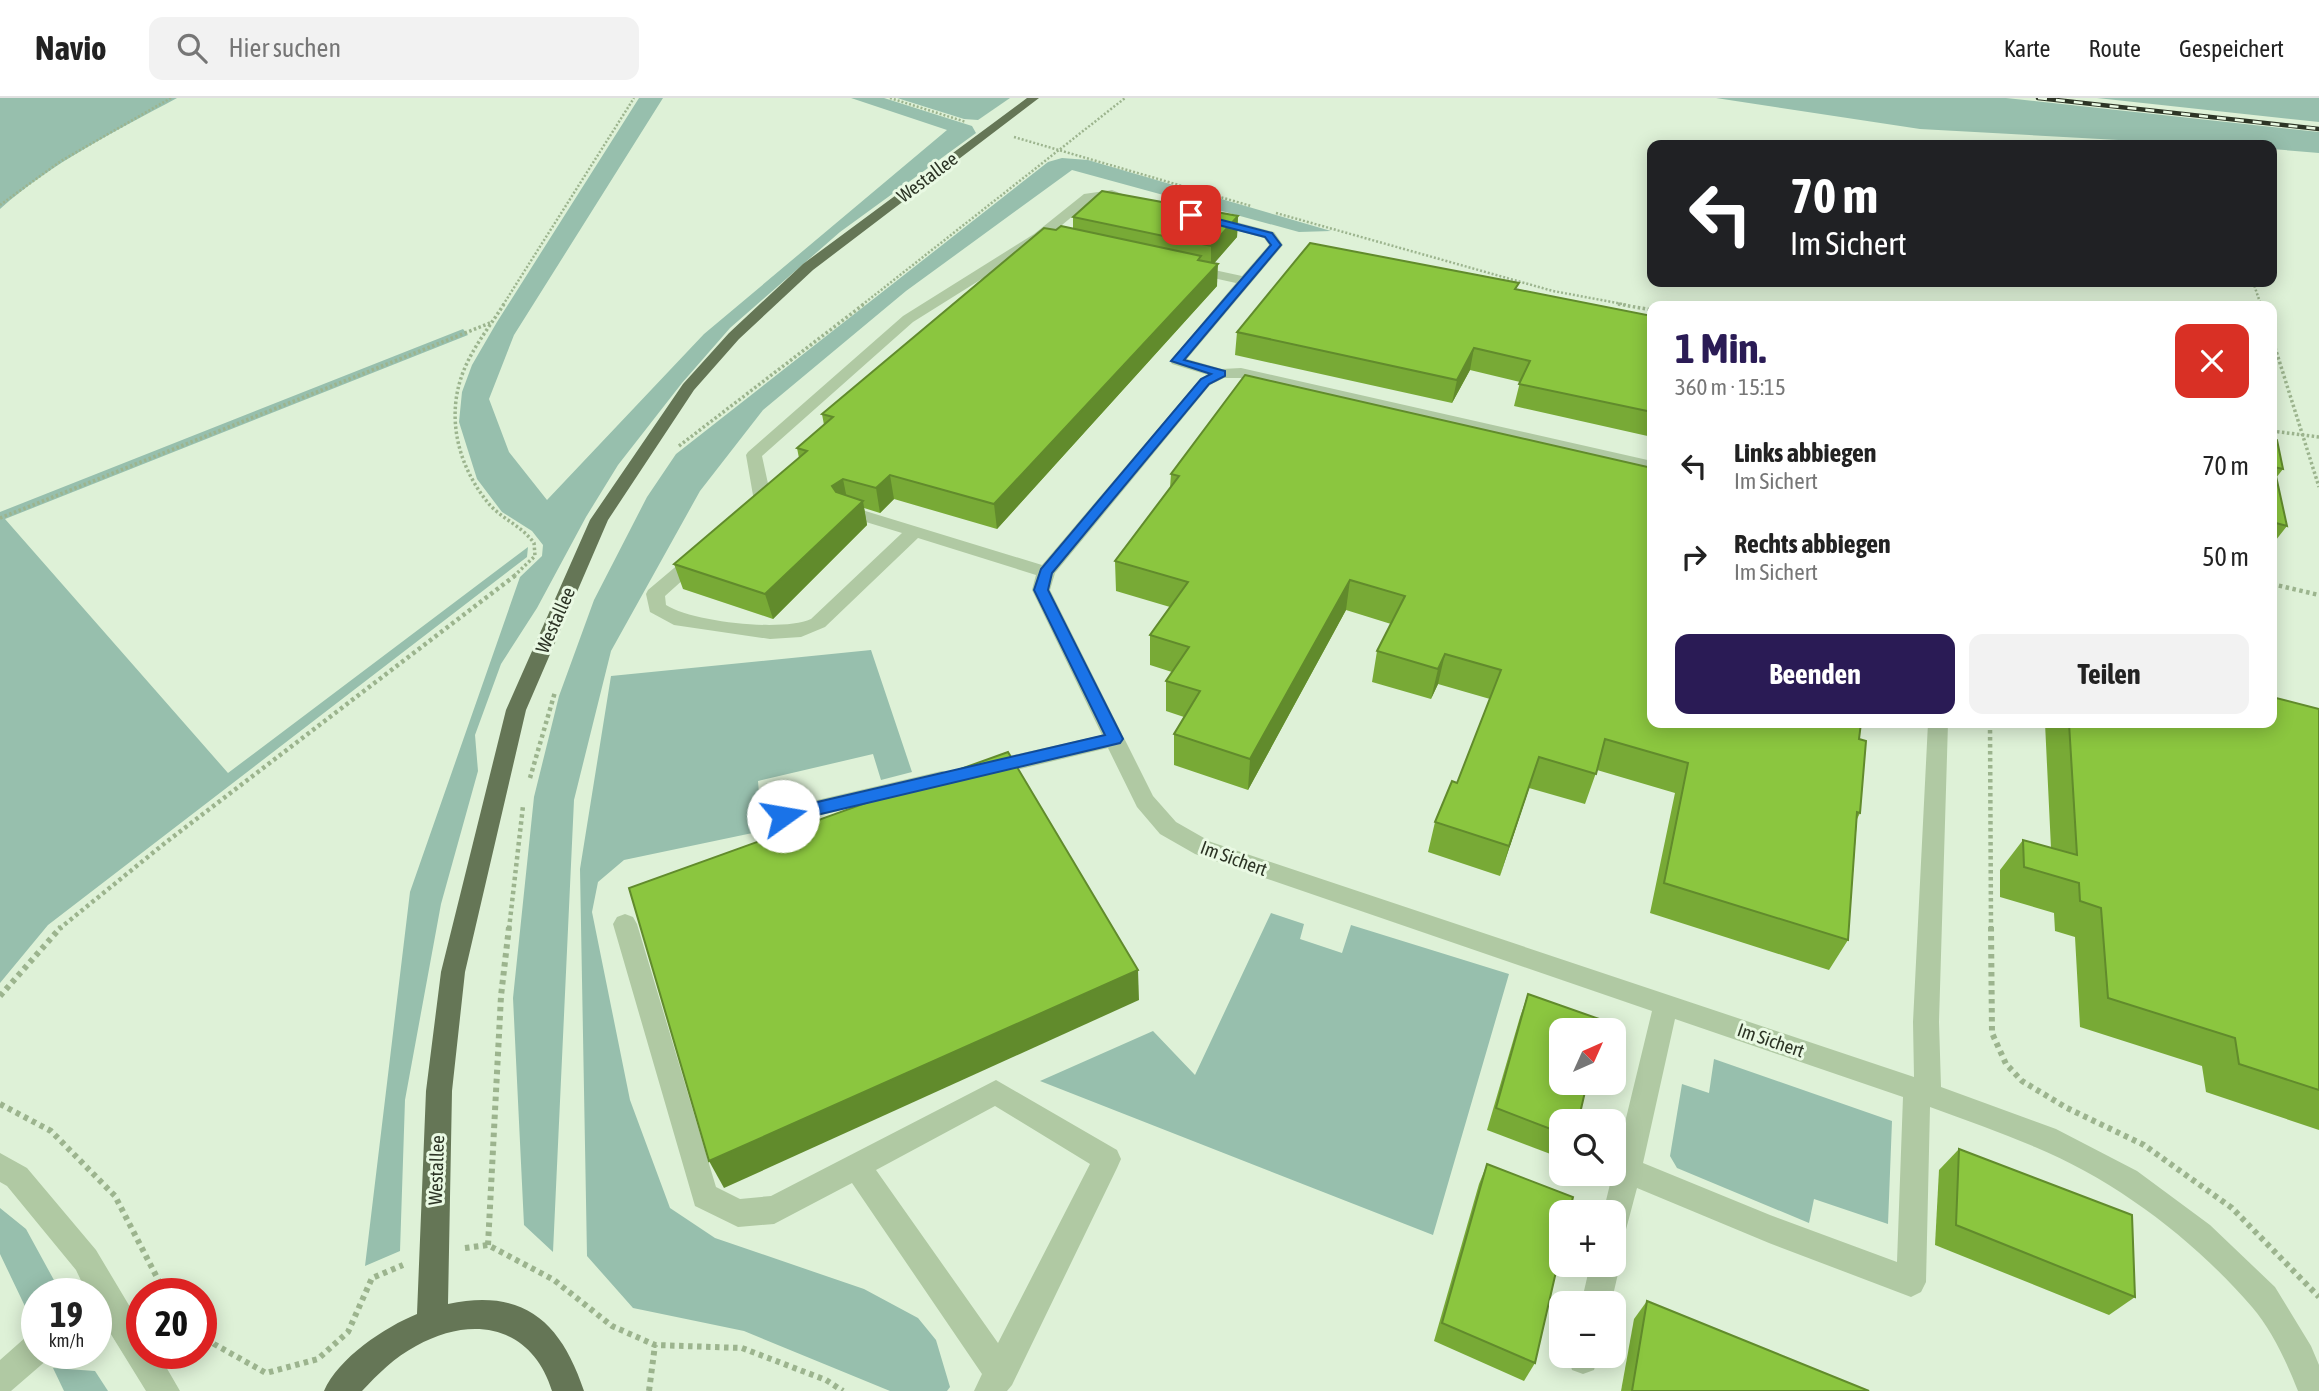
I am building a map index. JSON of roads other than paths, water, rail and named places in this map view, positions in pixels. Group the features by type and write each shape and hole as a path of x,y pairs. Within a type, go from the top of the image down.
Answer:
{"main road":[{"name":"Westallee","path":"432,1324 439,1091 453,972 516,710 599,520 688,387 734,337 808,267 1034,98"},
{"path":"340,1391 373,1357 415,1330 458,1316 499,1315 533,1328 556,1354 568,1391"}],"street":[{"path":"733,527 763,502 754,455 908,318 1045,238 1088,197 1112,194 1138,201"},
{"path":"1191,215 1269,235 1276,245 1177,361 1221,374 1241,373 1647,466"},
{"path":"1181,267 1245,281"},
{"path":"849,511 1046,572 1205,382 1221,374"},
{"path":"714,544 655,594 657,608 674,619 770,633 801,631 818,623 915,531"},
{"name":"Im Sichert","path":"1046,572 1041,590 1145,802 1168,828 1203,848 1665,1004 2046,1138 2127,1180 2200,1235 2264,1298 2300,1357 2314,1391"},
{"path":"1627,1170 1769,1229 1911,1282 1926,1022 1938,728"},
{"path":"783,816 1115,739"},
{"path":"625,924 705,1196 738,1213 774,1210 996,1092 1107,1159 995,1383"},
{"path":"1620,1200 1665,1004"},
{"path":"0,1166 17,1177 86,1259 93,1278"},
{"path":"857,1166 995,1383"},
{"path":"112,1313 164,1391"},
{"path":"0,1380 21,1362"}],"railway":[{"path":"2038,98 2319,129"}]}
